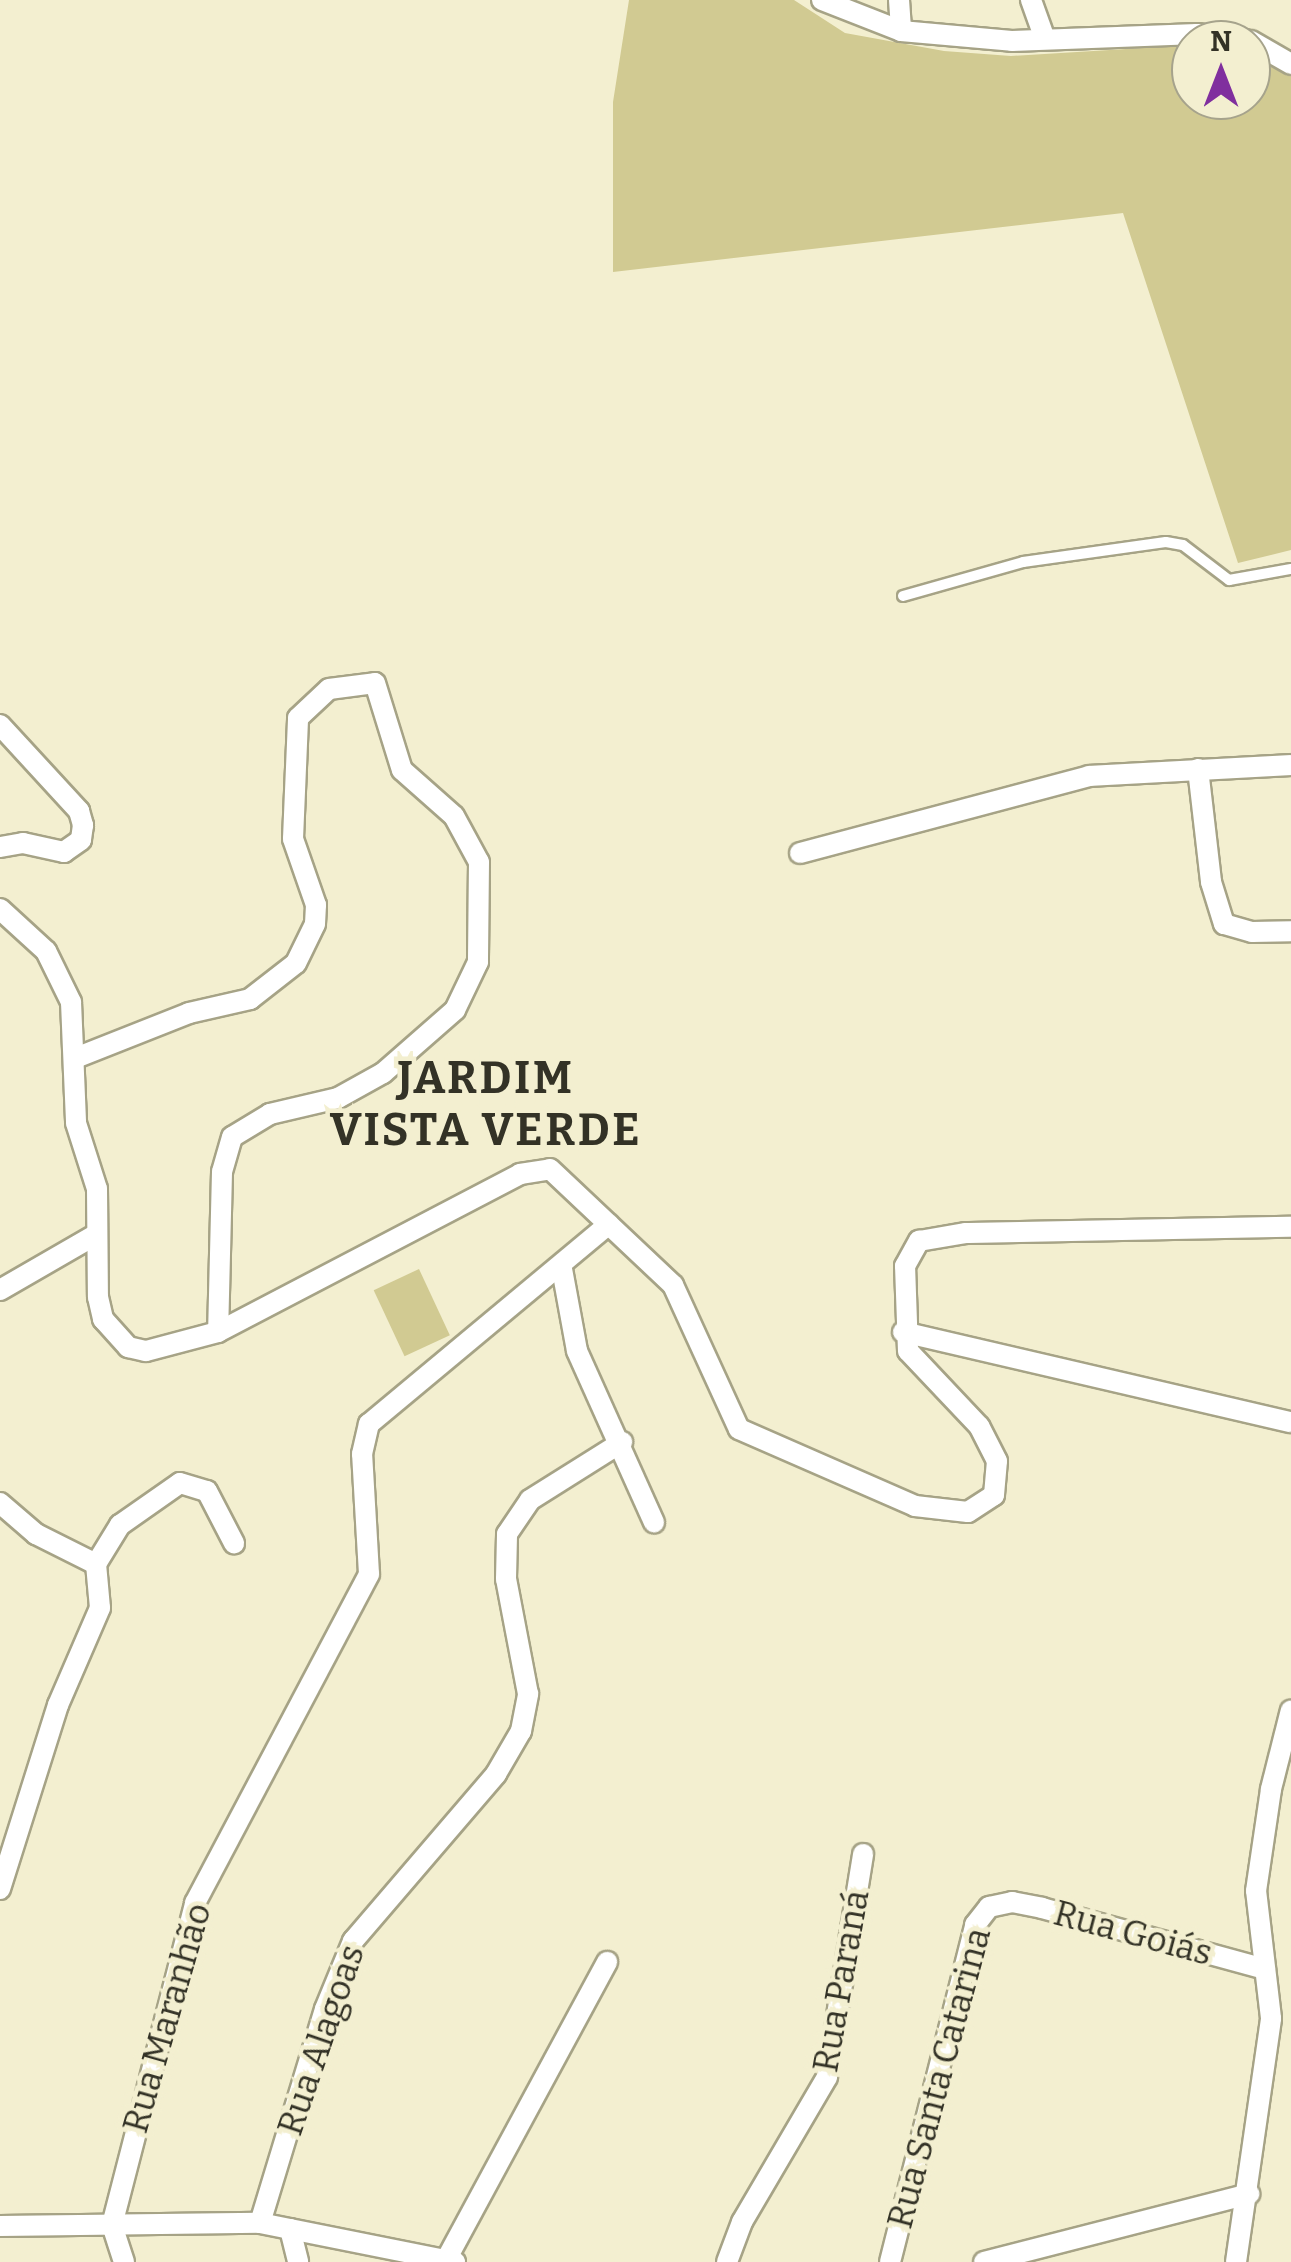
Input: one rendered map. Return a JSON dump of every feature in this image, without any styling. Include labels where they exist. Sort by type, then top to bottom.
[{"type":"street","points":[[822,0],[900,31],[1045,39],[1171,35]]},
{"type":"street","points":[[899,0],[900,31]]},
{"type":"street","points":[[1032,0],[1045,39]]},
{"type":"street","points":[[78,1057],[190,1013],[250,999],[296,963],[315,924],[316,905],[292,838],[298,718],[329,689],[374,683],[402,770],[454,816],[479,862],[478,962],[455,1010],[383,1072],[338,1098],[270,1114],[232,1137],[222,1172],[218,1332]]},
{"type":"street","points":[[0,725],[78,810],[83,825],[81,840],[64,852],[23,843],[0,847]]},
{"type":"street","points":[[800,853],[906,821],[975,810],[1089,776],[1291,765]]},
{"type":"street","points":[[1198,769],[1211,882],[1224,924],[1252,932],[1291,930]]},
{"type":"street","points":[[0,909],[61,973],[78,1057],[76,1123],[97,1189],[98,1297],[114,1336],[146,1351],[218,1332],[379,1244],[539,1168],[562,1175],[609,1224],[647,1255],[681,1298],[729,1417],[753,1439],[915,1506],[952,1514],[984,1506],[999,1478],[989,1439],[915,1363],[903,1332],[905,1266],[918,1240],[934,1235],[1291,1227]]},
{"type":"street","name":"Rua Maranhão","points":[[112,2226],[196,1904],[369,1574],[362,1454],[376,1412],[562,1268],[609,1224]]},
{"type":"street","points":[[0,1290],[97,1234]]},
{"type":"street","points":[[562,1268],[577,1351],[622,1442],[654,1522]]},
{"type":"street","points":[[903,1332],[1291,1422]]},
{"type":"street","name":"Rua Alagoas","points":[[260,2224],[324,2009],[352,1940],[496,1774],[520,1731],[528,1694],[506,1579],[507,1534],[530,1500],[622,1442]]},
{"type":"street","points":[[0,1889],[46,1739],[100,1608],[96,1564],[120,1525],[180,1483],[206,1490],[234,1544]]},
{"type":"street","points":[[0,1503],[36,1534],[96,1564]]},
{"type":"street","points":[[1236,2262],[1271,2018],[1256,1890],[1270,1789],[1291,1710]]},
{"type":"street","name":"Rua Paraná","points":[[727,2262],[742,2222],[827,2077],[862,1854]]},
{"type":"street","name":"Rua Goiás","points":[[1000,1902],[1064,1913],[1265,1969]]},
{"type":"street","name":"Rua Santa Catarina","points":[[890,2262],[975,1925],[1000,1902]]},
{"type":"street","points":[[0,2226],[260,2224],[451,2261],[607,1962]]},
{"type":"street","points":[[984,2262],[1248,2194]]},
{"type":"street","points":[[112,2226],[124,2262]]},
{"type":"street","points":[[290,2229],[298,2262]]},
{"type":"lane","points":[[903,596],[1024,562],[1166,542],[1183,546],[1229,580],[1291,569]]},
{"type":"shaded area","points":[[629,0],[794,0],[845,33],[944,51],[1011,56],[1171,46],[1171,120],[1271,120],[1271,57],[1291,76],[1291,550],[1238,563],[1123,213],[613,272],[613,102]]},
{"type":"shaded area","points":[[419,1269],[450,1335],[405,1356],[374,1290]]},
{"type":"district","name":"JARDIM VISTA VERDE","points":[[486,1105]]}]
